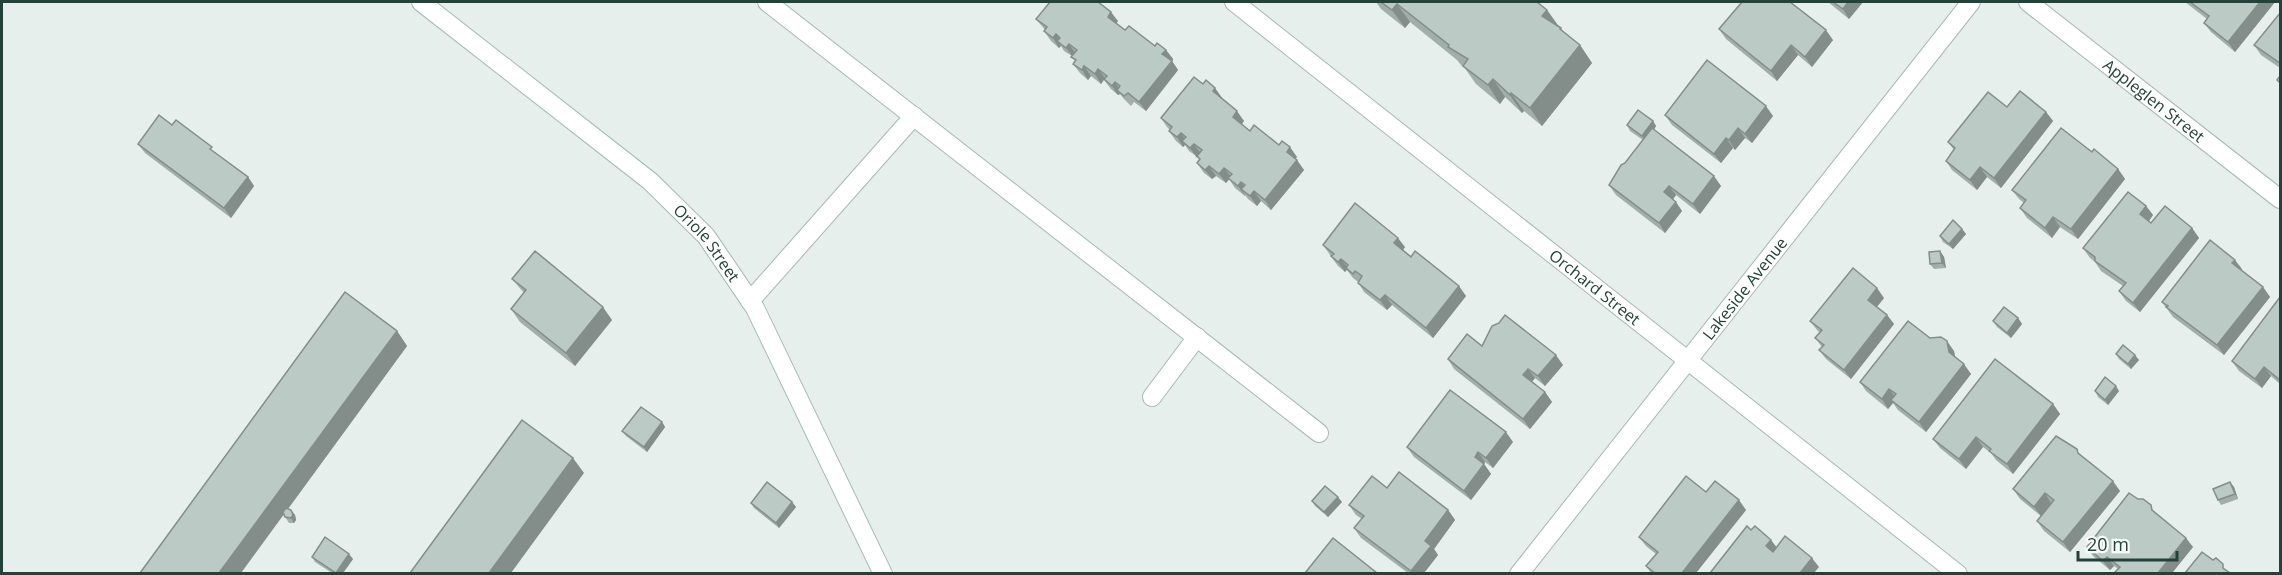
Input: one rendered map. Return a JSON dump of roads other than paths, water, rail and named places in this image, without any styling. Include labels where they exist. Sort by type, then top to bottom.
[{"type":"street","name":"Oriole Street","points":[[421,2],[650,181],[706,236],[750,301],[883,573]]},
{"type":"street","points":[[767,2],[1319,433]]},
{"type":"street","name":"Orchard Street","points":[[1234,2],[1958,573]]},
{"type":"street","name":"Lakeside Avenue","points":[[1519,573],[1971,2]]},
{"type":"street","name":"Appleglen Street","points":[[2028,2],[2280,199]]},
{"type":"street","points":[[750,301],[914,116]]},
{"type":"street","points":[[1152,397],[1197,337]]}]
